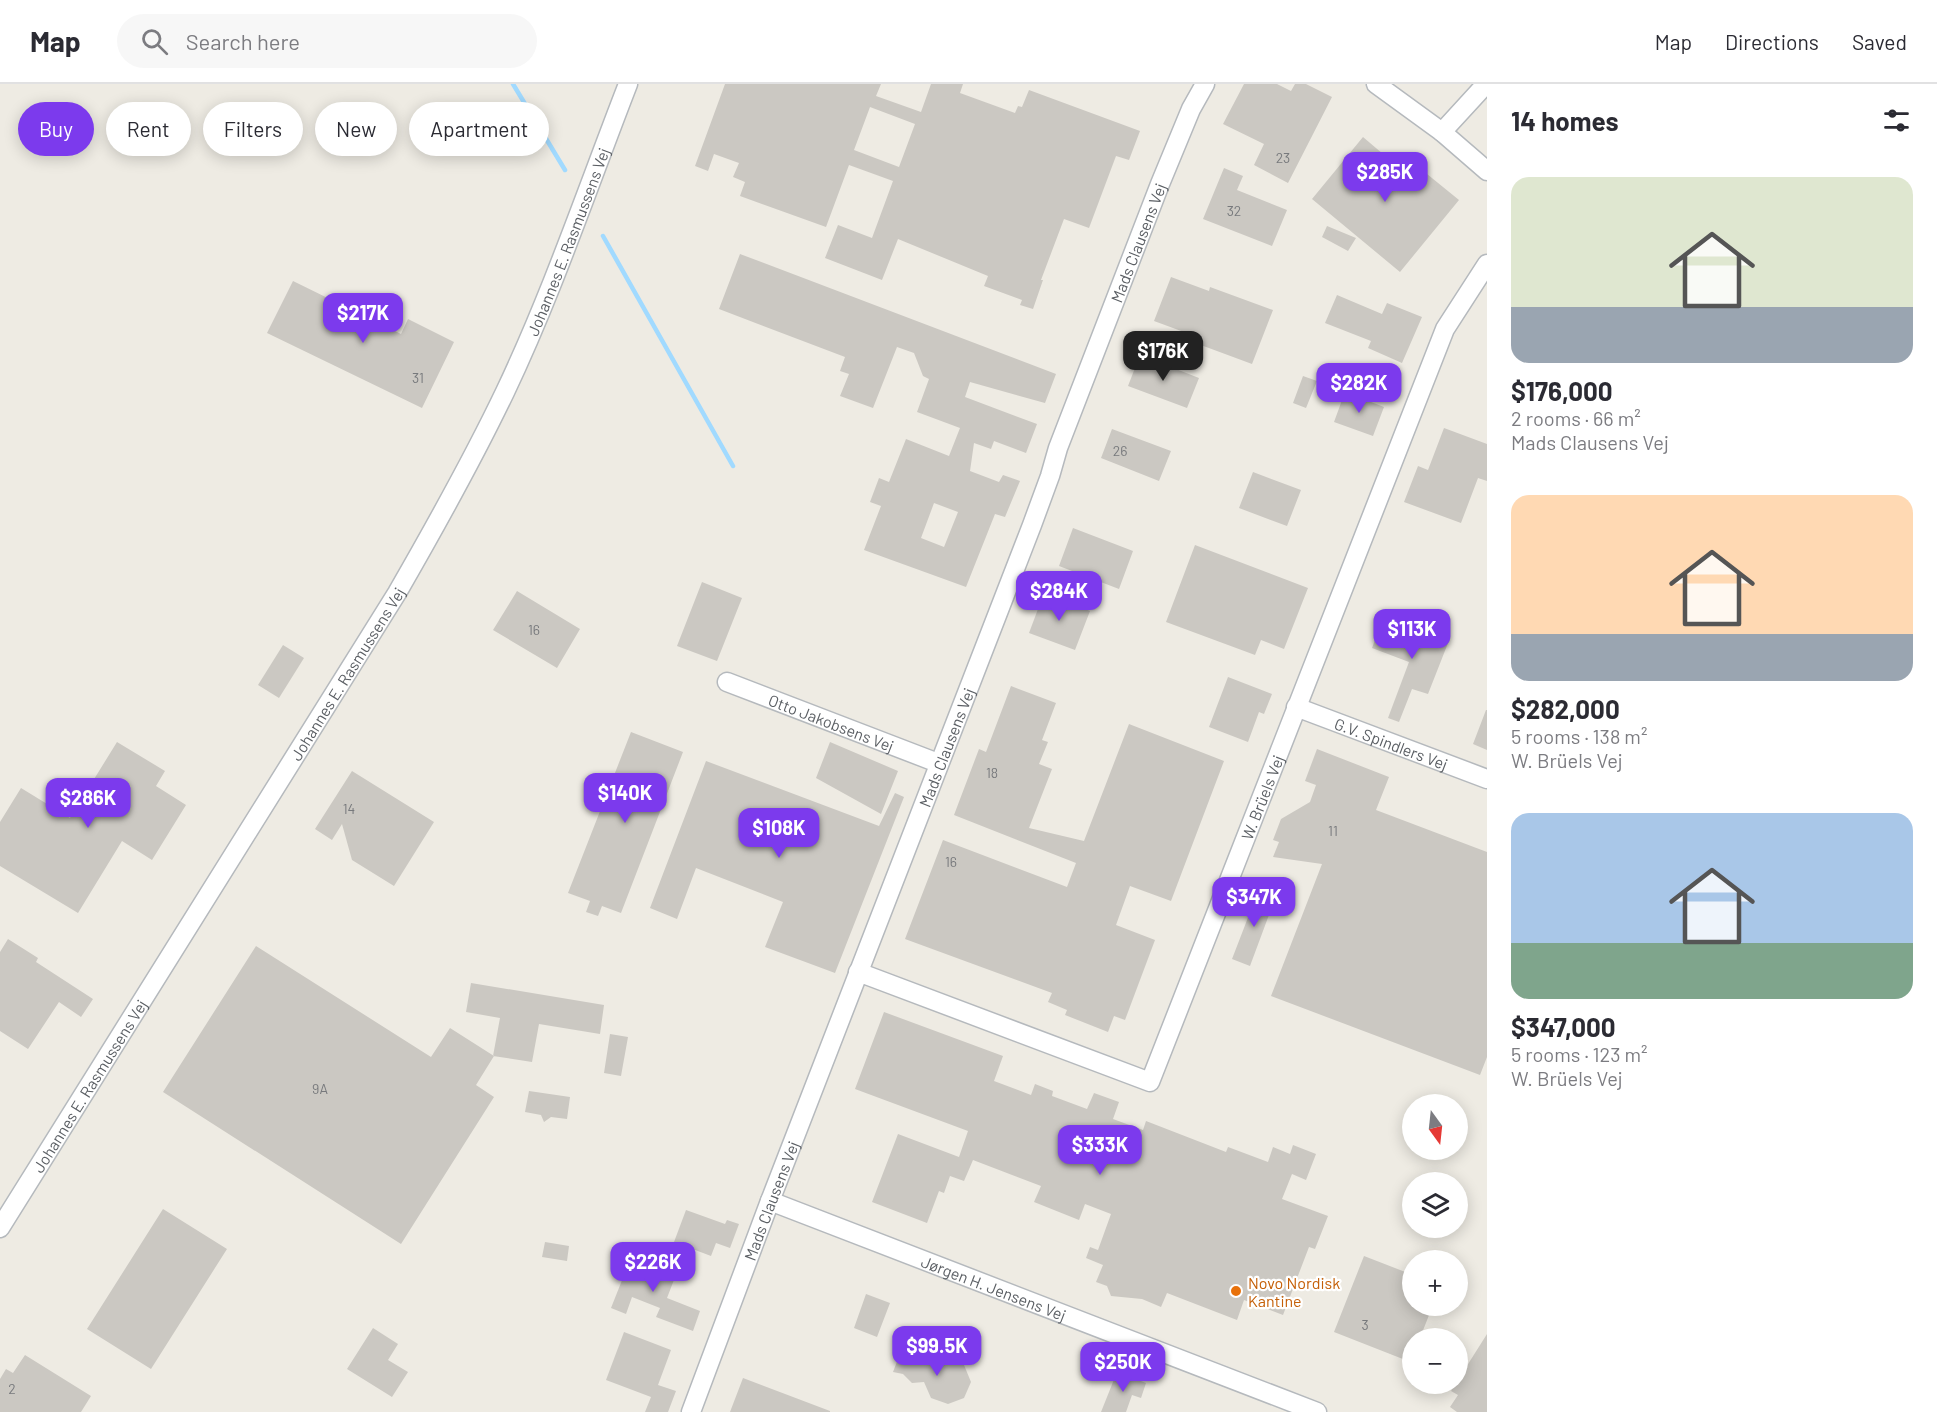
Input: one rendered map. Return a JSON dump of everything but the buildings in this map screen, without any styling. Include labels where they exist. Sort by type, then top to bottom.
[{"type":"street","name":"Johannes E. Rasmussens Vej","points":[[0,1228],[398,593],[450,502],[505,391],[547,294],[628,84]]},
{"type":"street","name":"Mads Clausens Vej","points":[[691,1412],[938,763],[1032,525],[1058,448],[1160,184],[1191,109],[1204,84]]},
{"type":"street","points":[[1376,84],[1442,132],[1487,171]]},
{"type":"street","points":[[1442,132],[1486,84]]},
{"type":"street","name":"W. Brüels Vej","points":[[858,972],[1150,1082],[1445,329],[1487,264]]},
{"type":"street","name":"Otto Jakobsens Vej","points":[[727,682],[938,763]]},
{"type":"street","name":"G.V. Spindlers Vej","points":[[1296,707],[1487,779]]},
{"type":"street","name":"Jørgen H. Jensens Vej","points":[[770,1201],[1317,1412]]},
{"type":"waterway","points":[[513,84],[565,170]]},
{"type":"waterway","points":[[603,236],[733,466]]},
{"type":"place","name":"Novo Nordisk Kantine","points":[[1236,1291]]}]
